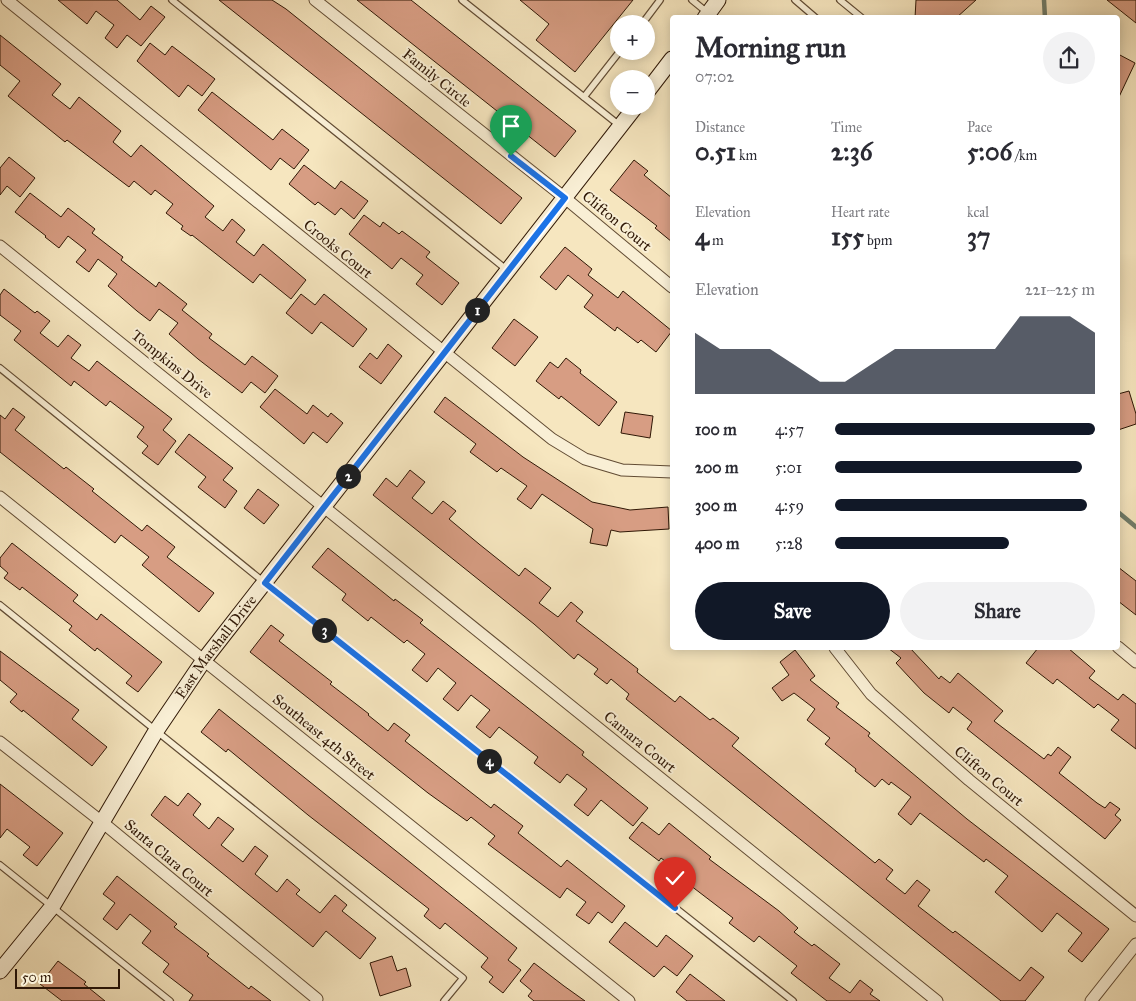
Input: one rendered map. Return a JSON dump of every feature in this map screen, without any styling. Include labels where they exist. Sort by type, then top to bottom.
[{"type":"main road","points":[[706,15],[718,0]]},
{"type":"main road","points":[[655,81],[670,62]]},
{"type":"main road","name":"East Marshall Drive","points":[[0,970],[52,907],[156,731],[204,660],[629,115]]},
{"type":"street","name":"Crooks Court","points":[[7,0],[552,439],[585,459],[635,472],[670,472]]},
{"type":"street","name":"Family Circle","points":[[315,0],[565,198]]},
{"type":"street","name":"Clifton Court","points":[[565,198],[670,285]]},
{"type":"street","name":"Tompkins Drive","points":[[0,246],[324,506]]},
{"type":"street","name":"Southeast 4th Street","points":[[0,497],[629,1001]]},
{"type":"street","name":"Camara Court","points":[[324,506],[936,1001]]},
{"type":"street","points":[[1120,649],[1136,662]]},
{"type":"street","name":"Clifton Court","points":[[837,650],[871,694],[969,780],[1136,916]]},
{"type":"street","name":"Santa Clara Court","points":[[0,742],[102,822],[317,999]]},
{"type":"street","points":[[1091,1001],[1136,944]]},
{"type":"lane","points":[[172,0],[508,270]]},
{"type":"lane","points":[[462,0],[620,126]]},
{"type":"lane","points":[[649,15],[660,0]]},
{"type":"lane","points":[[692,0],[706,15]]},
{"type":"lane","points":[[795,0],[812,15]]},
{"type":"lane","points":[[840,0],[858,15]]},
{"type":"lane","points":[[584,97],[613,60]]},
{"type":"lane","points":[[0,368],[265,583],[793,1001]]},
{"type":"lane","points":[[0,605],[463,978],[444,1001]]},
{"type":"lane","points":[[0,865],[170,1001]]},
{"type":"building","points":[[58,0],[117,0],[140,20],[151,6],[165,17],[141,46],[127,35],[117,48],[105,38],[114,25],[96,11],[87,24]]},
{"type":"building","points":[[219,0],[272,0],[286,9],[522,198],[501,224]]},
{"type":"building","points":[[357,0],[411,0],[576,131],[555,157]]},
{"type":"building","points":[[520,0],[633,0],[621,15],[610,15],[610,29],[575,72],[536,40],[549,24]]},
{"type":"building","points":[[916,0],[976,0],[959,15],[915,15]]},
{"type":"building","points":[[1107,0],[1136,0],[1136,23]]},
{"type":"building","points":[[0,35],[61,84],[52,95],[70,109],[79,97],[121,131],[113,142],[131,157],[141,145],[214,206],[205,217],[223,231],[232,219],[245,230],[236,242],[254,256],[263,244],[306,280],[291,299],[260,274],[253,283],[192,235],[181,229],[183,226],[166,213],[173,204],[155,190],[151,195],[134,181],[129,187],[67,140],[65,142],[8,96],[20,81],[0,65]]},
{"type":"building","points":[[150,43],[165,55],[172,46],[215,79],[202,96],[188,85],[179,97],[137,61]]},
{"type":"building","points":[[1120,55],[1135,63],[1120,95]]},
{"type":"building","points":[[212,92],[273,140],[282,129],[309,150],[294,169],[280,158],[271,170],[198,110]]},
{"type":"building","points":[[9,157],[35,178],[20,197],[7,186],[0,195],[0,168]]},
{"type":"building","points":[[634,160],[648,171],[644,175],[670,196],[670,240],[655,228],[657,226],[610,190]]},
{"type":"building","points":[[304,165],[335,189],[341,181],[368,201],[354,219],[341,208],[335,215],[318,202],[315,205],[289,184]]},
{"type":"building","points":[[30,193],[61,217],[68,208],[95,229],[92,233],[123,257],[121,260],[156,287],[159,282],[187,304],[182,310],[212,334],[209,338],[245,365],[252,356],[278,376],[265,393],[251,382],[242,393],[169,334],[178,323],[159,309],[150,321],[108,286],[117,274],[98,259],[89,272],[76,262],[86,250],[68,236],[59,248],[15,212]]},
{"type":"building","points":[[364,215],[380,227],[383,222],[399,234],[402,231],[430,252],[426,257],[459,283],[442,305],[416,284],[423,275],[401,258],[392,269],[349,234]]},
{"type":"building","points":[[565,247],[592,269],[588,275],[618,298],[623,291],[670,329],[670,334],[656,352],[641,340],[638,343],[617,327],[615,331],[584,307],[593,295],[568,275],[556,290],[540,277]]},
{"type":"building","points":[[4,289],[35,313],[37,311],[50,321],[40,333],[58,347],[68,335],[81,345],[71,358],[89,371],[97,361],[172,419],[163,430],[176,441],[158,465],[142,453],[148,446],[137,437],[144,427],[110,401],[106,406],[74,381],[71,386],[14,340],[21,331],[0,315],[0,295]]},
{"type":"building","points":[[301,294],[315,305],[324,294],[367,329],[353,347],[321,322],[312,334],[286,313]]},
{"type":"building","points":[[514,319],[538,337],[515,366],[492,348]]},
{"type":"building","points":[[388,344],[402,356],[381,384],[359,367],[370,353],[377,359]]},
{"type":"building","points":[[566,358],[581,370],[580,373],[617,402],[599,426],[561,396],[559,399],[536,381],[550,362],[558,368]]},
{"type":"building","points":[[275,389],[307,414],[313,405],[328,417],[331,413],[343,423],[327,443],[313,432],[304,444],[260,407]]},
{"type":"building","points":[[1129,391],[1136,414],[1136,424],[1120,429],[1120,393]]},
{"type":"building","points":[[445,397],[523,457],[592,502],[630,510],[668,507],[669,529],[620,532],[611,530],[607,546],[590,543],[593,529],[542,494],[531,509],[517,499],[527,486],[501,468],[497,472],[470,452],[476,444],[434,412]]},
{"type":"building","points":[[13,408],[25,417],[15,430],[64,469],[66,467],[94,489],[92,491],[142,531],[147,525],[175,547],[167,557],[214,593],[199,612],[142,565],[149,557],[121,535],[115,543],[0,452],[0,415],[5,419]]},
{"type":"building","points":[[625,412],[653,416],[650,438],[621,433]]},
{"type":"building","points":[[189,434],[233,468],[223,480],[237,491],[225,508],[198,487],[206,477],[175,452]]},
{"type":"building","points":[[410,470],[425,482],[412,498],[432,514],[443,501],[456,511],[449,519],[479,544],[519,576],[525,568],[551,588],[539,603],[558,617],[571,602],[583,612],[576,621],[638,669],[637,672],[675,702],[680,696],[710,720],[713,718],[739,738],[732,746],[875,863],[879,859],[893,870],[886,879],[905,894],[917,880],[930,890],[918,906],[953,933],[955,931],[1020,981],[1031,967],[1044,977],[1025,1001],[1001,1001],[626,699],[629,694],[611,679],[607,684],[594,674],[598,669],[578,654],[574,659],[534,624],[373,495],[386,478],[397,487]]},
{"type":"building","points":[[258,489],[279,505],[264,524],[244,508]]},
{"type":"building","points":[[12,543],[78,595],[73,601],[97,620],[101,614],[162,662],[138,692],[126,683],[132,676],[97,648],[95,651],[69,630],[72,626],[22,587],[20,590],[4,578],[8,573],[0,566],[0,558]]},
{"type":"building","points":[[328,548],[394,601],[395,599],[423,620],[420,623],[584,752],[582,755],[648,808],[633,826],[601,800],[588,816],[574,805],[587,789],[567,774],[560,783],[534,763],[538,757],[499,727],[490,738],[476,727],[490,710],[471,695],[458,711],[443,699],[456,683],[438,668],[427,682],[412,670],[425,654],[407,640],[404,643],[371,617],[368,621],[342,600],[346,594],[312,567]]},
{"type":"building","points":[[1120,569],[1136,581],[1136,615],[1120,603]]},
{"type":"building","points":[[271,625],[284,635],[279,641],[332,682],[330,684],[388,731],[394,723],[410,735],[405,741],[491,808],[494,804],[523,826],[518,833],[561,867],[567,860],[625,906],[612,923],[598,912],[589,924],[576,915],[586,902],[567,888],[560,898],[488,844],[495,836],[471,817],[467,821],[428,793],[250,652]]},
{"type":"building","points":[[795,650],[815,676],[810,680],[839,703],[836,707],[870,733],[868,736],[967,819],[1109,929],[1082,962],[1068,951],[1082,933],[1057,913],[1042,932],[995,892],[1008,876],[986,859],[984,862],[920,813],[911,825],[898,814],[911,797],[891,782],[889,785],[882,779],[875,787],[855,771],[856,769],[825,744],[830,738],[807,720],[815,709],[794,693],[782,701],[772,688],[789,675],[780,662]]},
{"type":"building","points":[[891,650],[912,650],[939,679],[941,676],[950,683],[958,673],[1003,711],[994,721],[1044,759],[1048,754],[1051,756],[1058,747],[1071,757],[1059,773],[1105,808],[1110,802],[1120,809],[1115,815],[1121,820],[1105,839],[967,729],[972,722],[953,707],[949,713],[924,693],[896,663],[901,658]]},
{"type":"building","points":[[1036,650],[1070,650],[1095,671],[1089,678],[1118,700],[1123,694],[1136,704],[1136,749],[1111,730],[1119,720],[1098,704],[1094,708],[1057,679],[1053,684],[1026,663]]},
{"type":"building","points":[[0,651],[79,710],[72,719],[107,747],[92,766],[23,710],[22,712],[10,702],[17,694],[0,680]]},
{"type":"building","points":[[219,709],[517,948],[508,960],[521,970],[503,993],[489,982],[493,977],[481,967],[488,958],[445,923],[440,929],[424,916],[429,909],[308,815],[228,749],[226,752],[201,732]]},
{"type":"building","points":[[0,784],[63,833],[37,866],[23,855],[30,847],[7,829],[0,838]]},
{"type":"building","points":[[188,793],[201,804],[193,815],[209,829],[218,817],[234,829],[221,845],[243,862],[255,846],[268,856],[255,874],[277,892],[287,879],[300,890],[296,894],[320,913],[335,895],[347,905],[342,911],[376,938],[360,959],[326,931],[313,947],[151,815],[165,796],[178,806]]},
{"type":"building","points":[[642,822],[659,835],[669,823],[711,857],[709,859],[779,911],[798,928],[794,932],[812,946],[814,944],[840,964],[829,978],[850,993],[860,980],[873,990],[870,994],[880,1001],[827,1001],[791,973],[797,966],[759,936],[754,942],[729,923],[733,918],[682,879],[685,876],[661,858],[659,861],[629,838]]},
{"type":"building","points":[[117,876],[177,924],[174,927],[209,954],[207,956],[249,989],[251,986],[271,1001],[189,1001],[193,995],[163,972],[169,964],[142,943],[151,931],[130,914],[117,930],[103,919],[115,903],[103,894]]},
{"type":"building","points":[[625,922],[657,947],[666,935],[693,956],[677,976],[664,966],[654,977],[609,942]]},
{"type":"building","points":[[392,956],[397,971],[406,968],[411,986],[380,996],[370,963]]},
{"type":"building","points":[[58,961],[86,982],[84,984],[105,1001],[62,1001],[40,984]]},
{"type":"building","points":[[534,963],[585,1001],[534,1001],[528,996],[532,991],[520,981]]},
{"type":"building","points":[[690,974],[725,1001],[687,1001],[676,992]]},
{"type":"waterway","points":[[1044,0],[1045,15]]},
{"type":"waterway","points":[[1120,514],[1136,527]]},
{"type":"route","points":[[511,156],[565,198],[265,583],[675,908]]}]
